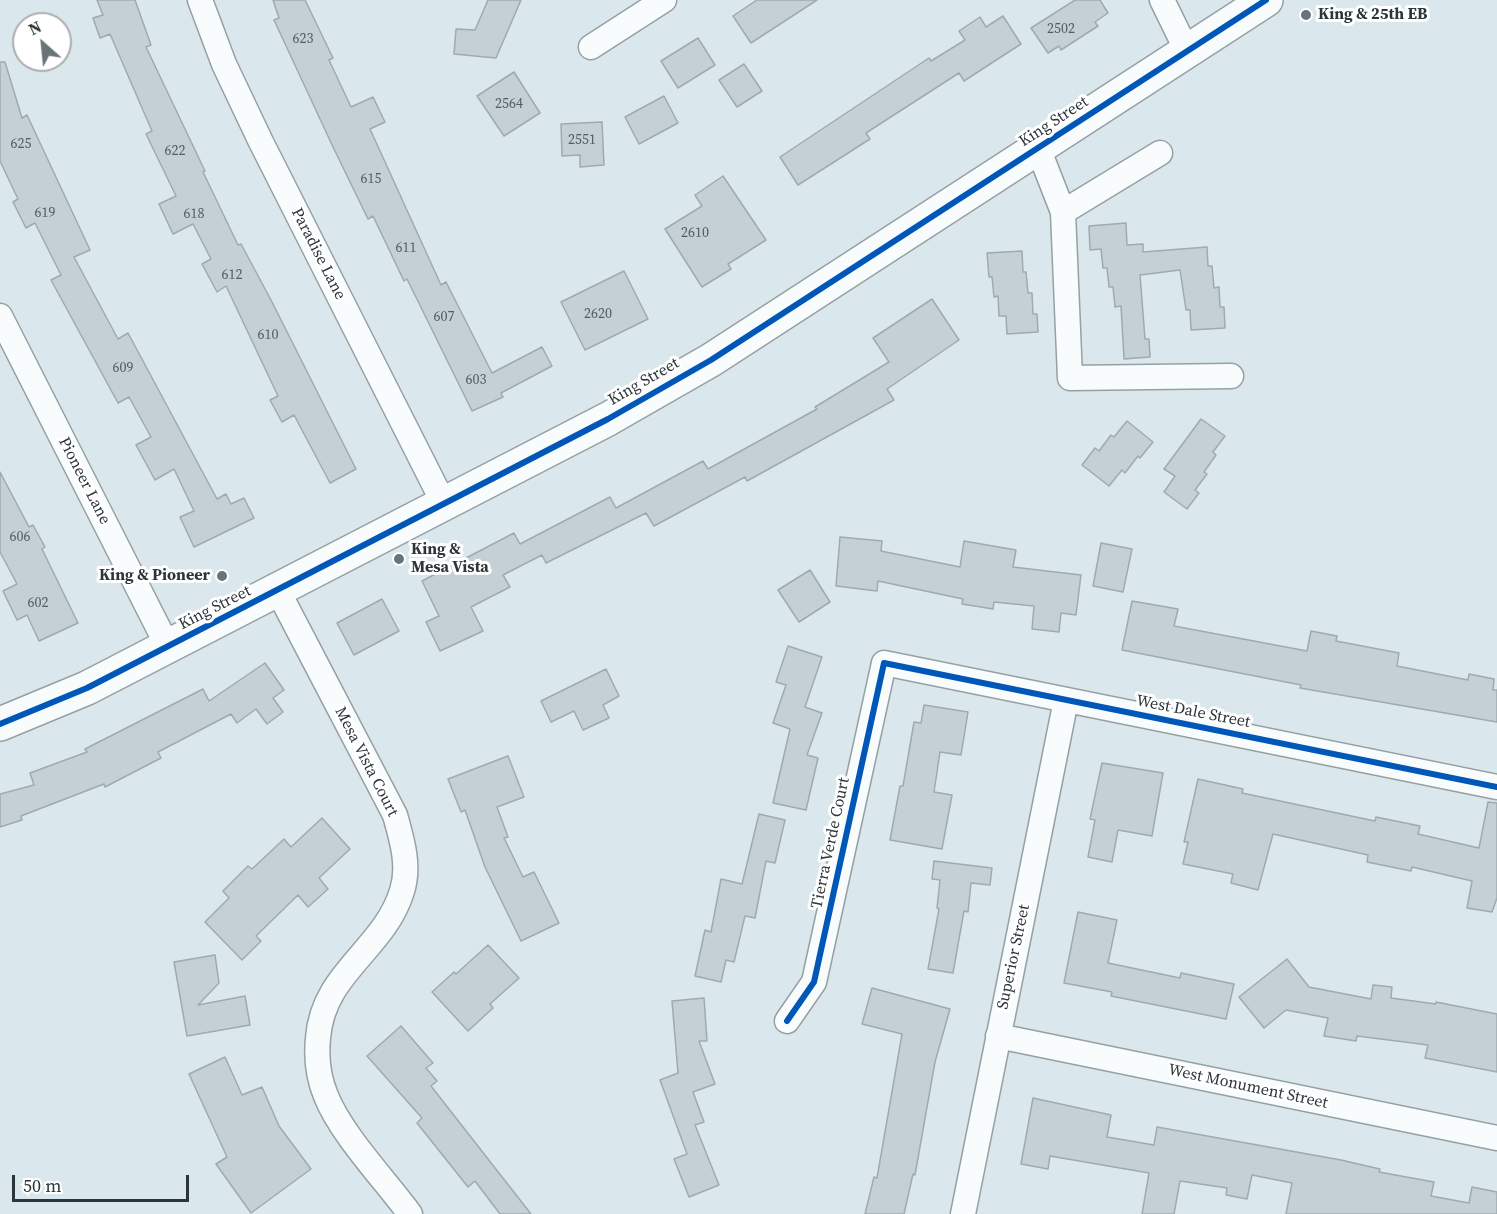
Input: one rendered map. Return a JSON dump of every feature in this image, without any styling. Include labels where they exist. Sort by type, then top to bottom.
[{"type":"street","name":"Paradise Lane","points":[[200,0],[224,64],[260,140],[444,504]]},
{"type":"street","points":[[591,48],[664,0]]},
{"type":"street","points":[[1162,0],[1187,51]]},
{"type":"street","name":"King Street","points":[[0,724],[87,688],[608,419],[711,360],[1266,0]]},
{"type":"street","points":[[1038,148],[1063,212],[1070,378],[1231,376]]},
{"type":"street","points":[[1063,212],[1160,153]]},
{"type":"street","name":"Pioneer Lane","points":[[0,316],[168,647]]},
{"type":"street","name":"Mesa Vista Court","points":[[278,591],[395,815],[403,842],[406,866],[403,889],[382,933],[335,985],[324,1005],[317,1052],[319,1077],[339,1120],[411,1214]]},
{"type":"street","name":"West Dale Street","points":[[884,663],[1497,788]]},
{"type":"street","name":"Tierra Verde Court","points":[[787,1021],[814,982],[884,663]]},
{"type":"street","name":"Superior Street","points":[[963,1214],[1066,700]]},
{"type":"street","name":"West Monument Street","points":[[998,1036],[1497,1138]]},
{"type":"building","points":[[97,0],[135,0],[151,45],[146,47],[205,171],[203,172],[238,245],[241,244],[271,300],[356,469],[330,483],[294,415],[282,422],[270,400],[278,396],[226,286],[217,292],[202,264],[211,259],[193,224],[173,234],[159,204],[176,196],[146,134],[152,131],[110,34],[100,38],[93,18],[103,15]]},
{"type":"building","points":[[273,0],[305,0],[333,58],[329,60],[351,107],[373,97],[385,122],[370,129],[441,285],[446,282],[492,373],[542,347],[552,366],[501,393],[503,397],[472,411],[407,279],[404,281],[373,216],[368,219],[333,147],[274,20],[279,18]]},
{"type":"building","points":[[488,0],[521,0],[496,58],[454,54],[456,29],[475,30]]},
{"type":"building","points":[[757,0],[817,0],[751,43],[733,16]]},
{"type":"building","points":[[1075,0],[1100,0],[1108,13],[1095,22],[1098,26],[1061,50],[1059,46],[1048,53],[1031,28]]},
{"type":"building","points":[[1003,16],[1021,44],[964,81],[959,73],[866,133],[870,139],[798,185],[780,157],[929,58],[931,61],[965,40],[959,31],[980,17],[986,27]]},
{"type":"building","points":[[698,38],[715,65],[678,88],[661,61]]},
{"type":"building","points":[[0,62],[5,62],[22,118],[27,115],[90,250],[74,257],[118,339],[128,333],[217,499],[226,494],[231,504],[244,498],[254,518],[194,547],[180,517],[194,511],[174,469],[155,480],[136,445],[151,437],[129,397],[118,403],[51,280],[61,275],[35,223],[26,228],[13,202],[18,199],[0,161]]},
{"type":"building","points":[[744,64],[762,91],[737,107],[719,80]]},
{"type":"building","points":[[514,72],[540,113],[504,136],[477,96]]},
{"type":"building","points":[[664,96],[678,123],[639,144],[625,117]]},
{"type":"building","points":[[602,122],[604,165],[580,167],[580,155],[562,156],[561,124]]},
{"type":"building","points":[[723,176],[766,240],[728,264],[731,269],[702,287],[665,229],[702,206],[695,195]]},
{"type":"building","points":[[1126,223],[1127,245],[1143,244],[1143,252],[1207,247],[1208,266],[1212,266],[1214,288],[1219,287],[1220,307],[1224,307],[1225,328],[1191,330],[1190,310],[1186,310],[1180,270],[1140,275],[1145,339],[1149,339],[1150,357],[1124,359],[1121,306],[1115,307],[1113,287],[1109,287],[1107,268],[1103,268],[1101,249],[1090,250],[1089,226]]},
{"type":"building","points":[[1022,251],[1023,272],[1026,272],[1028,293],[1032,293],[1033,314],[1037,314],[1038,332],[1007,334],[1006,316],[999,316],[998,296],[994,297],[992,277],[989,277],[987,253]]},
{"type":"building","points":[[624,271],[648,319],[585,350],[561,302]]},
{"type":"building","points":[[932,299],[959,340],[887,389],[894,400],[747,481],[745,477],[654,526],[646,513],[546,563],[542,555],[503,575],[510,587],[471,607],[483,631],[440,651],[426,622],[439,616],[422,581],[514,533],[520,544],[610,497],[616,508],[703,461],[708,469],[817,409],[815,407],[889,362],[873,338]]},
{"type":"building","points":[[1201,419],[1225,436],[1213,452],[1216,455],[1204,472],[1207,474],[1195,490],[1199,493],[1187,509],[1164,492],[1175,476],[1164,469]]},
{"type":"building","points":[[1127,421],[1153,442],[1125,473],[1122,470],[1109,486],[1082,465],[1095,448],[1099,451],[1111,435],[1114,437]]},
{"type":"building","points":[[0,472],[29,527],[33,525],[45,547],[42,549],[78,623],[39,641],[27,615],[17,620],[3,591],[17,584],[0,552]]},
{"type":"building","points":[[840,537],[882,541],[881,551],[960,567],[964,541],[1016,550],[1013,567],[1081,575],[1076,615],[1061,613],[1059,632],[1032,629],[1034,606],[994,602],[993,609],[962,604],[963,599],[878,581],[877,591],[836,586]]},
{"type":"building","points":[[1101,543],[1132,549],[1123,592],[1093,586]]},
{"type":"building","points":[[810,570],[830,602],[799,622],[778,590]]},
{"type":"building","points":[[382,599],[399,631],[354,655],[337,623]]},
{"type":"building","points":[[1132,601],[1178,609],[1174,626],[1307,651],[1311,631],[1337,636],[1336,641],[1399,653],[1397,666],[1468,680],[1469,674],[1494,679],[1493,690],[1497,690],[1497,722],[1300,688],[1301,685],[1122,650]]},
{"type":"building","points":[[788,646],[822,657],[805,707],[822,713],[807,755],[818,758],[806,810],[773,803],[790,729],[773,723],[786,685],[776,682]]},
{"type":"building","points":[[265,663],[284,690],[273,698],[283,712],[267,724],[256,709],[237,723],[231,714],[158,752],[161,758],[105,787],[104,784],[21,816],[22,820],[0,827],[0,794],[34,785],[30,773],[87,752],[85,749],[203,689],[209,701]]},
{"type":"building","points":[[606,669],[619,696],[603,705],[609,718],[583,730],[574,711],[551,722],[541,701]]},
{"type":"building","points":[[924,705],[968,712],[961,755],[940,752],[934,792],[952,795],[942,849],[890,840],[900,786],[903,786],[914,722],[921,723]]},
{"type":"building","points":[[508,756],[524,797],[497,807],[508,837],[504,838],[523,877],[534,872],[559,923],[521,941],[485,867],[465,810],[461,812],[448,779]]},
{"type":"building","points":[[1102,763],[1163,773],[1152,836],[1118,830],[1112,862],[1088,857],[1095,820],[1090,819]]},
{"type":"building","points":[[1198,779],[1243,789],[1242,793],[1375,821],[1376,817],[1420,826],[1418,834],[1479,848],[1488,802],[1497,803],[1497,898],[1492,912],[1467,908],[1472,881],[1412,867],[1411,871],[1367,862],[1368,855],[1273,834],[1258,890],[1231,883],[1233,874],[1183,864],[1188,842],[1184,842]]},
{"type":"building","points":[[759,814],[785,820],[775,863],[766,861],[755,918],[745,916],[734,962],[726,960],[721,982],[695,976],[705,930],[711,932],[721,879],[742,884]]},
{"type":"building","points":[[322,818],[350,849],[319,878],[328,889],[308,907],[298,895],[256,936],[261,941],[242,960],[205,922],[229,898],[223,891],[248,866],[252,869],[284,839],[291,847]]},
{"type":"building","points":[[934,861],[992,868],[990,885],[971,883],[968,912],[964,911],[953,973],[928,969],[939,909],[937,908],[940,880],[932,879]]},
{"type":"building","points":[[1078,912],[1117,920],[1108,963],[1180,978],[1181,973],[1234,984],[1226,1019],[1111,996],[1112,992],[1064,983]]},
{"type":"building","points":[[488,945],[519,978],[490,1004],[493,1008],[468,1031],[432,992]]},
{"type":"building","points":[[215,955],[219,983],[198,1005],[245,996],[250,1025],[187,1036],[174,962]]},
{"type":"building","points":[[1287,959],[1309,987],[1371,999],[1373,985],[1392,987],[1391,998],[1436,1004],[1436,1002],[1497,1014],[1497,1072],[1425,1058],[1428,1045],[1357,1036],[1356,1041],[1324,1036],[1328,1018],[1286,1010],[1264,1028],[1239,997]]},
{"type":"building","points":[[872,988],[950,1009],[935,1062],[915,1175],[913,1174],[904,1214],[865,1214],[874,1177],[877,1178],[902,1034],[862,1024]]},
{"type":"building","points":[[704,998],[707,1041],[699,1041],[715,1084],[693,1092],[704,1122],[695,1125],[719,1185],[689,1197],[674,1159],[687,1154],[660,1080],[678,1073],[672,1001]]},
{"type":"building","points":[[401,1026],[433,1063],[426,1068],[437,1081],[431,1086],[531,1214],[500,1214],[475,1181],[468,1187],[417,1123],[422,1118],[367,1056]]},
{"type":"building","points":[[225,1057],[242,1095],[262,1087],[279,1126],[311,1169],[251,1213],[216,1164],[227,1157],[189,1074]]},
{"type":"building","points":[[1033,1098],[1111,1115],[1107,1137],[1154,1145],[1157,1127],[1341,1160],[1380,1169],[1379,1172],[1434,1182],[1431,1196],[1469,1203],[1472,1187],[1497,1192],[1497,1214],[1286,1214],[1292,1183],[1252,1175],[1247,1199],[1226,1195],[1227,1188],[1180,1181],[1174,1214],[1142,1214],[1149,1173],[1050,1156],[1048,1169],[1021,1164]]},
{"type":"cycle path","points":[[0,724],[87,688],[608,419],[711,360],[1266,0]]},
{"type":"cycle path","points":[[787,1021],[814,982],[884,663],[1497,787]]},
{"type":"place","name":"King & 25th EB","points":[[1306,15]]},
{"type":"place","name":"King & Mesa Vista","points":[[399,559]]},
{"type":"place","name":"King & Pioneer","points":[[222,576]]}]
